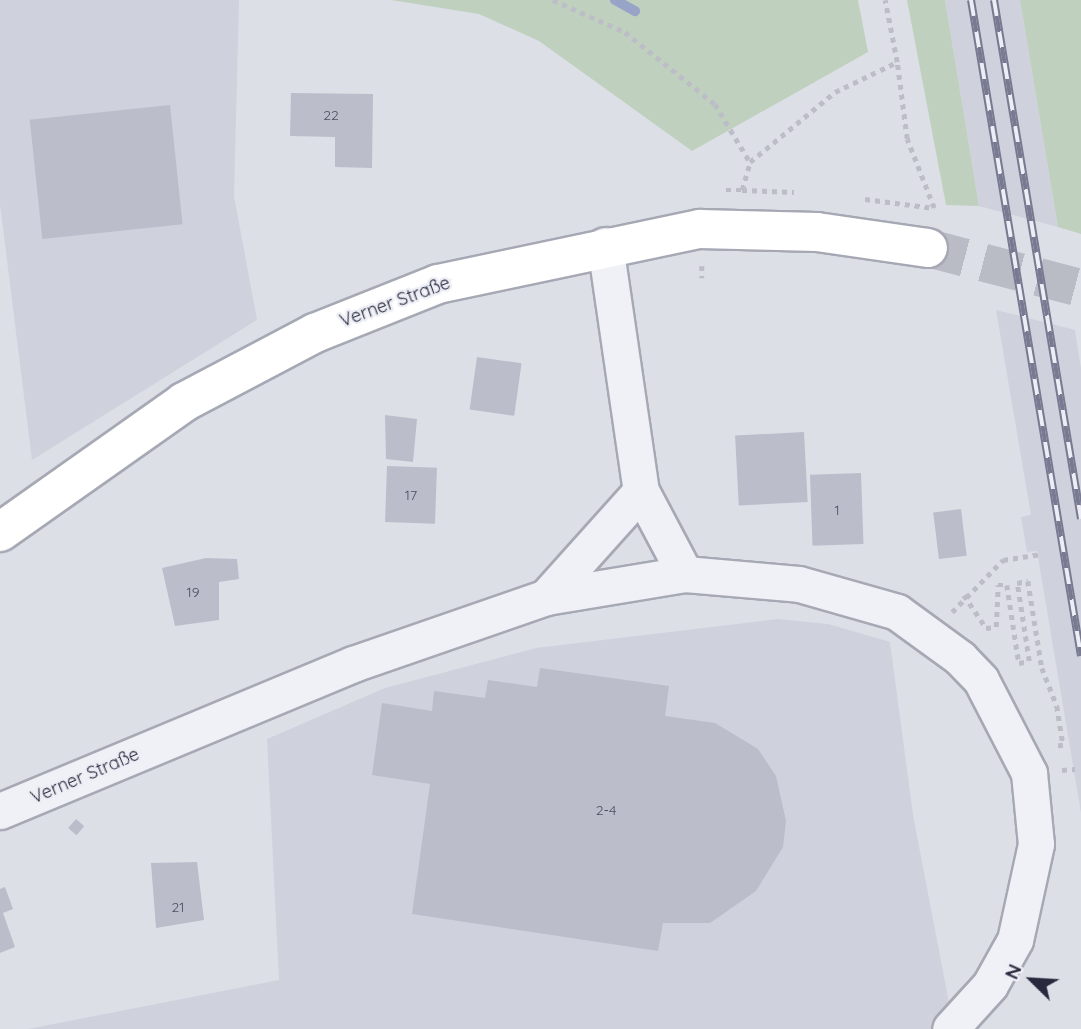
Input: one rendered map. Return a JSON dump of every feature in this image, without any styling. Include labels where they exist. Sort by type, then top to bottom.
[{"type":"main road","name":"Verner Straße","points":[[0,532],[184,402],[315,333],[438,284],[605,245],[700,229],[817,232],[928,248]]},
{"type":"street","points":[[605,245],[641,491],[685,574]]},
{"type":"street","name":"Verner Straße","points":[[0,811],[353,664],[546,597],[641,491]]},
{"type":"street","points":[[546,597],[685,574],[799,584],[897,612],[936,636],[981,680],[1029,773],[1035,807],[1031,889],[1015,940],[990,985],[950,1029]]},
{"type":"path","points":[[553,0],[625,32],[715,104],[750,162]]},
{"type":"path","points":[[885,0],[897,62],[907,139],[934,208]]},
{"type":"path","points":[[720,191],[742,190],[750,162],[835,92],[897,62]]},
{"type":"path","points":[[700,229],[702,278]]},
{"type":"path","points":[[936,636],[964,595],[1003,560],[1040,554]]},
{"type":"path","points":[[964,595],[986,628],[996,627],[998,585],[1007,585],[1019,663],[1029,661],[1017,583],[1028,581],[1063,745]]},
{"type":"shaded area","points":[[0,0],[239,0],[234,196],[257,320],[32,460],[0,204]]},
{"type":"shaded area","points":[[945,0],[1020,0],[1058,227],[979,206]]},
{"type":"shaded area","points":[[996,310],[1075,330],[1081,368],[1081,813],[1037,551],[1027,552],[1021,517],[1031,515]]},
{"type":"shaded area","points":[[778,619],[828,624],[890,642],[913,815],[954,1029],[28,1029],[279,980],[267,739],[385,688],[536,648]]},
{"type":"green space","points":[[391,0],[858,0],[868,52],[692,151],[539,41],[479,14]]},
{"type":"green space","points":[[907,0],[945,0],[979,206],[946,205]]},
{"type":"green space","points":[[1020,0],[1081,0],[1081,234],[1058,227]]},
{"type":"building","points":[[291,93],[373,94],[372,168],[335,167],[335,137],[290,136]]},
{"type":"building","points":[[170,105],[183,224],[42,239],[30,120]]},
{"type":"building","points":[[477,357],[522,363],[514,416],[470,409]]},
{"type":"building","points":[[385,415],[417,419],[413,462],[386,459]]},
{"type":"building","points":[[804,432],[808,502],[739,506],[735,436]]},
{"type":"building","points":[[387,466],[437,468],[435,524],[385,522]]},
{"type":"building","points":[[861,473],[863,544],[813,546],[810,475]]},
{"type":"building","points":[[961,509],[967,556],[939,559],[933,512]]},
{"type":"building","points":[[206,558],[237,559],[239,579],[219,582],[219,620],[175,626],[162,568]]},
{"type":"building","points":[[540,668],[669,686],[665,716],[715,723],[758,749],[776,776],[786,821],[783,847],[756,891],[710,923],[663,923],[658,951],[412,914],[430,784],[372,775],[382,703],[432,711],[434,691],[485,698],[488,680],[537,687]]},
{"type":"building","points":[[76,819],[84,826],[76,835],[68,828]]},
{"type":"building","points":[[197,862],[204,920],[156,928],[151,863]]},
{"type":"building","points":[[5,887],[13,909],[3,913],[15,947],[0,953],[0,889]]},
{"type":"waterway","points":[[615,0],[635,11]]},
{"type":"tunnel","points":[[928,248],[1081,288]]},
{"type":"railway","points":[[971,0],[1081,656]]},
{"type":"railway","points":[[994,0],[1081,519]]}]
